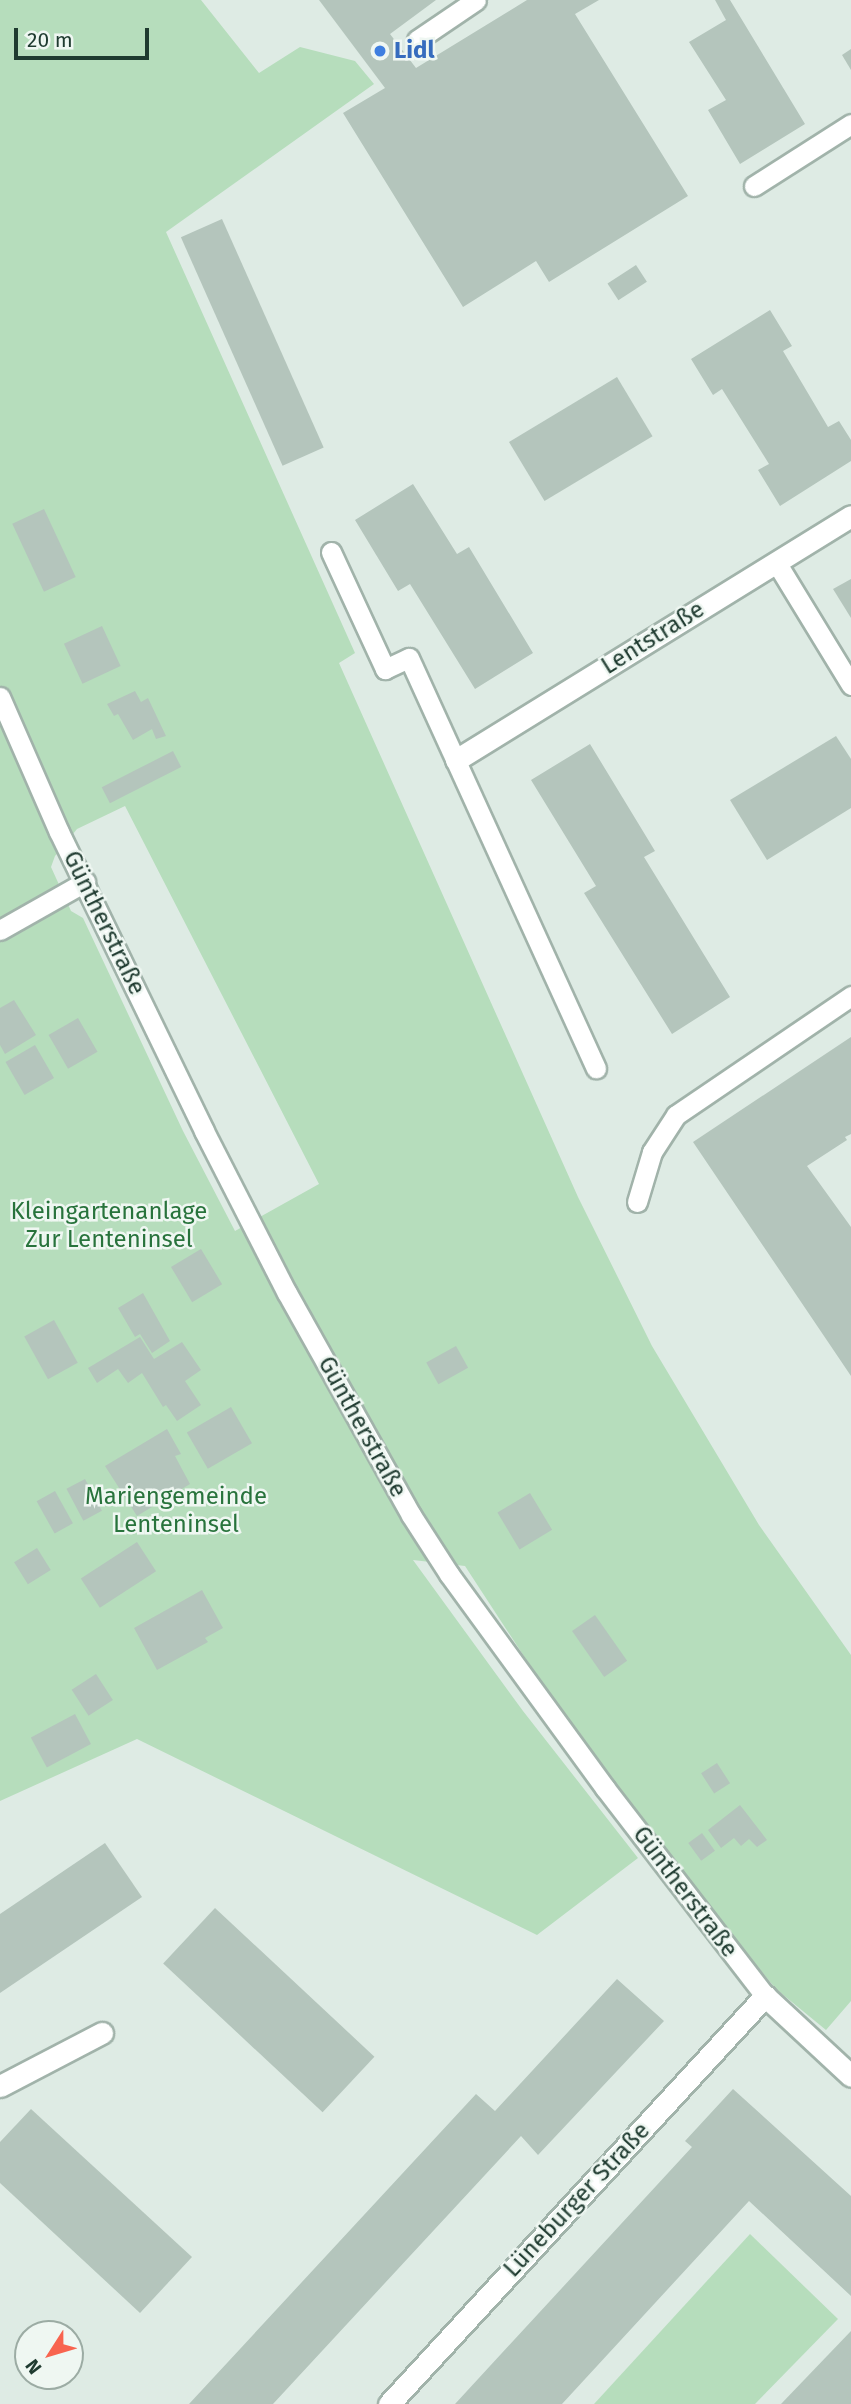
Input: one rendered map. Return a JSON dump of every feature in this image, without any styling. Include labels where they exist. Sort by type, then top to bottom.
[{"type":"street","name":"Lentstraße","points":[[456,760],[851,516]]},
{"type":"street","name":"Güntherstraße","points":[[765,1996],[851,2076]]},
{"type":"street","name":"Lüneburger Straße","points":[[389,2404],[765,1996]]},
{"type":"street","points":[[0,2086],[102,2033]]},
{"type":"lane","points":[[417,40],[476,0]]},
{"type":"lane","points":[[754,186],[851,124]]},
{"type":"lane","points":[[331,552],[385,668],[409,658],[596,1068]]},
{"type":"lane","points":[[776,562],[851,685]]},
{"type":"lane","name":"Güntherstraße","points":[[0,697],[210,1144],[287,1293],[411,1515],[449,1574],[605,1788],[765,1996]]},
{"type":"lane","points":[[0,930],[85,882]]},
{"type":"lane","points":[[637,1202],[652,1152],[676,1115],[851,996]]},
{"type":"green space","points":[[0,0],[201,0],[259,73],[300,47],[355,61],[374,84],[166,232],[355,653],[339,663],[578,1197],[652,1346],[759,1525],[851,1655],[851,2001],[826,2030],[776,1989],[657,1844],[544,1687],[465,1566],[413,1560],[523,1711],[638,1858],[537,1935],[137,1739],[0,1801]],"holes":[[[125,806],[319,1184],[235,1231],[183,1131],[83,918],[71,911],[51,867],[55,856],[77,829]]]},
{"type":"green space","points":[[750,2234],[838,2319],[755,2404],[594,2404]]},
{"type":"building","points":[[319,0],[436,0],[390,34],[416,68],[527,0],[599,0],[575,14],[688,196],[549,282],[536,261],[463,307],[343,113],[385,88]]},
{"type":"building","points":[[715,0],[730,0],[805,124],[740,164],[708,110],[726,100],[689,42],[726,20]]},
{"type":"building","points":[[851,49],[851,70],[842,55]]},
{"type":"building","points":[[222,219],[324,447],[283,466],[181,237]]},
{"type":"building","points":[[636,265],[647,282],[618,300],[607,284]]},
{"type":"building","points":[[770,310],[792,346],[783,351],[828,427],[839,421],[851,440],[851,461],[780,506],[758,470],[769,464],[722,389],[713,395],[691,359]]},
{"type":"building","points":[[617,377],[653,436],[545,501],[509,442]]},
{"type":"building","points":[[413,484],[457,554],[469,547],[533,653],[475,689],[410,584],[398,591],[355,520]]},
{"type":"building","points":[[44,509],[76,577],[44,592],[12,524]]},
{"type":"building","points":[[851,579],[851,618],[833,589]]},
{"type":"building","points":[[102,626],[121,666],[83,684],[64,644]]},
{"type":"building","points":[[135,691],[141,702],[148,698],[166,736],[156,739],[152,729],[133,740],[118,714],[114,716],[107,704]]},
{"type":"building","points":[[836,736],[851,759],[851,808],[767,860],[730,800]]},
{"type":"building","points":[[590,744],[655,851],[644,857],[730,997],[672,1034],[584,893],[596,886],[531,780]]},
{"type":"building","points":[[173,751],[181,767],[110,803],[102,787]]},
{"type":"building","points":[[14,1000],[36,1035],[5,1054],[0,1045],[0,1008]]},
{"type":"building","points":[[78,1018],[98,1052],[68,1069],[49,1035]]},
{"type":"building","points":[[851,1037],[851,1134],[845,1137],[847,1140],[807,1166],[851,1227],[851,1376],[693,1142]]},
{"type":"building","points":[[35,1045],[54,1078],[25,1095],[6,1062]]},
{"type":"building","points":[[201,1249],[222,1284],[192,1302],[171,1267]]},
{"type":"building","points":[[143,1293],[170,1341],[152,1353],[140,1334],[135,1337],[118,1308]]},
{"type":"building","points":[[54,1320],[78,1363],[48,1379],[24,1336]]},
{"type":"building","points":[[140,1337],[154,1359],[182,1342],[201,1370],[185,1381],[201,1405],[177,1421],[166,1405],[163,1407],[142,1373],[128,1383],[118,1369],[97,1383],[88,1368]]},
{"type":"building","points":[[456,1346],[468,1368],[438,1384],[426,1362]]},
{"type":"building","points":[[231,1407],[252,1443],[208,1469],[187,1432]]},
{"type":"building","points":[[167,1429],[181,1454],[175,1456],[190,1484],[137,1516],[105,1466]]},
{"type":"building","points":[[85,1479],[102,1511],[83,1521],[66,1489]]},
{"type":"building","points":[[55,1491],[73,1523],[55,1534],[37,1501]]},
{"type":"building","points":[[530,1493],[552,1530],[520,1549],[497,1513]]},
{"type":"building","points":[[137,1542],[156,1571],[100,1608],[81,1578]]},
{"type":"building","points":[[37,1548],[51,1570],[28,1584],[14,1562]]},
{"type":"building","points":[[202,1590],[223,1628],[205,1638],[208,1642],[157,1670],[134,1628]]},
{"type":"building","points":[[595,1615],[627,1661],[604,1677],[572,1631]]},
{"type":"building","points":[[96,1674],[113,1700],[89,1716],[72,1690]]},
{"type":"building","points":[[75,1714],[91,1744],[47,1767],[31,1737]]},
{"type":"building","points":[[717,1763],[730,1783],[714,1793],[701,1773]]},
{"type":"building","points":[[740,1805],[767,1840],[757,1847],[749,1839],[741,1846],[734,1838],[721,1848],[708,1830]]},
{"type":"building","points":[[702,1833],[715,1851],[701,1861],[688,1843]]},
{"type":"building","points":[[105,1843],[142,1897],[0,1993],[0,1914]]},
{"type":"building","points":[[215,1908],[374,2057],[323,2112],[163,1964]]},
{"type":"building","points":[[617,1979],[664,2021],[538,2155],[521,2136],[273,2404],[189,2404],[476,2094],[495,2111]]},
{"type":"building","points":[[733,2089],[851,2196],[851,2296],[749,2201],[562,2404],[455,2404],[692,2147],[685,2141]]},
{"type":"building","points":[[31,2109],[192,2257],[140,2313],[0,2183],[0,2142]]},
{"type":"building","points":[[851,2331],[851,2404],[781,2404]]},
{"type":"place","name":"Lidl","points":[[380,51]]},
{"type":"park label","name":"Kleingartenanlage Zur Lenteninsel","points":[[109,1226]]},
{"type":"park label","name":"Mariengemeinde Lenteninsel","points":[[176,1511]]}]
